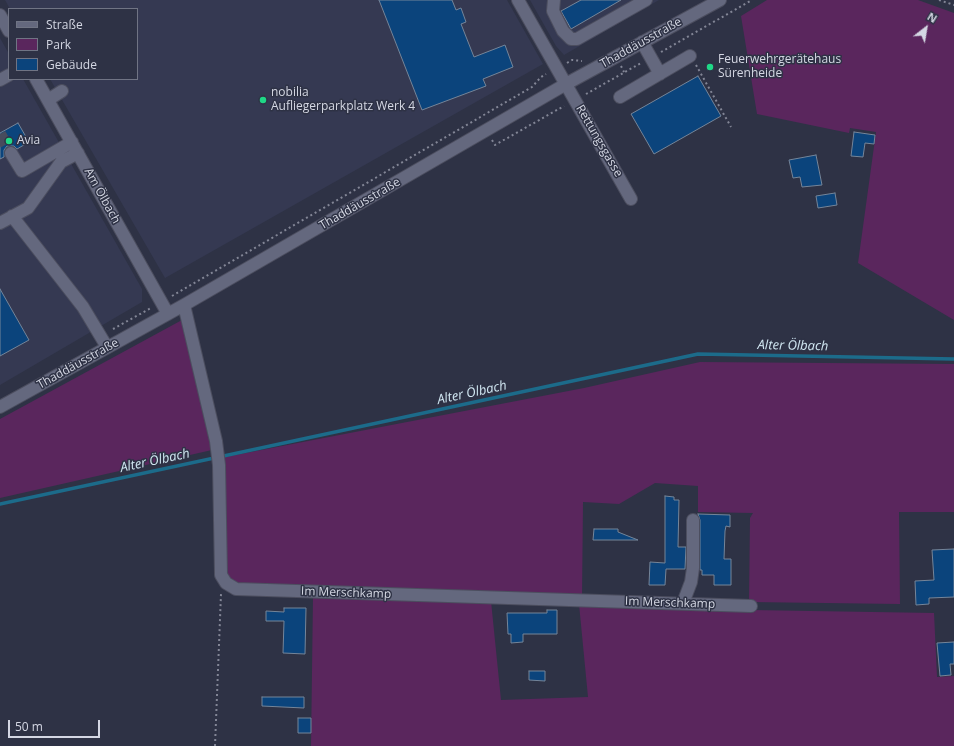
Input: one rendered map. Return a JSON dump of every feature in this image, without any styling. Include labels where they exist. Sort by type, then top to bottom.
[{"type":"street","name":"Rettungsgasse","points":[[518,0],[632,199]]},
{"type":"street","points":[[554,0],[553,11],[563,31],[572,39],[577,39],[646,0]]},
{"type":"street","name":"Thaddäusstraße","points":[[0,407],[184,305],[566,84],[720,0]]},
{"type":"street","points":[[0,15],[8,29]]},
{"type":"street","points":[[642,42],[660,74]]},
{"type":"street","points":[[620,96],[690,56]]},
{"type":"street","name":"Am Ölbach","points":[[37,80],[168,314]]},
{"type":"street","points":[[48,100],[62,91]]},
{"type":"street","points":[[11,153],[22,171],[72,142]]},
{"type":"street","points":[[0,223],[28,208],[61,162],[78,153]]},
{"type":"street","points":[[12,216],[83,307],[107,347]]},
{"type":"street","points":[[184,305],[216,441],[220,465],[221,575],[226,583]]},
{"type":"street","points":[[683,603],[691,582],[693,568],[693,520]]},
{"type":"street","name":"Im Merschkamp","points":[[226,583],[236,589],[751,606]]},
{"type":"path","points":[[487,131],[495,145],[752,0]]},
{"type":"path","points":[[939,0],[954,5]]},
{"type":"path","points":[[690,56],[731,127]]},
{"type":"path","points":[[101,336],[532,87],[541,77],[556,68],[572,60],[585,60]]},
{"type":"path","points":[[215,746],[221,589],[226,583]]},
{"type":"shaded area","points":[[5,0],[507,0],[543,64],[165,278],[51,80],[138,80],[138,8],[9,8]]},
{"type":"shaded area","points":[[530,0],[659,0],[564,55],[556,46]]},
{"type":"shaded area","points":[[0,38],[8,52],[8,80],[24,80],[142,289],[142,302],[0,385]]},
{"type":"green space","points":[[767,0],[918,0],[954,13],[954,320],[858,263],[876,132],[850,128],[849,133],[757,114],[741,16]]},
{"type":"green space","points":[[182,320],[212,450],[0,498],[0,419]]},
{"type":"green space","points":[[700,362],[954,364],[954,512],[899,512],[900,604],[749,602],[750,518],[753,513],[698,512],[698,486],[655,483],[619,504],[583,502],[582,598],[238,585],[230,580],[226,574],[225,457],[584,388]]},
{"type":"green space","points":[[313,596],[491,601],[501,700],[588,697],[579,604],[628,608],[934,613],[937,677],[954,676],[954,746],[311,746]]},
{"type":"building","points":[[379,0],[452,0],[456,10],[461,8],[466,22],[461,24],[474,57],[505,45],[513,67],[483,79],[486,86],[422,110]]},
{"type":"building","points":[[581,0],[621,0],[571,29],[561,11]]},
{"type":"building","points":[[698,76],[721,116],[654,154],[631,114]]},
{"type":"building","points":[[18,123],[29,142],[17,149],[14,146],[7,146],[4,150],[4,157],[0,159],[0,133]]},
{"type":"building","points":[[854,132],[875,135],[874,144],[865,143],[863,157],[851,156]]},
{"type":"building","points":[[816,155],[822,185],[802,187],[800,177],[793,178],[789,160]]},
{"type":"building","points":[[835,193],[837,205],[818,208],[816,196]]},
{"type":"building","points":[[0,289],[29,340],[0,356]]},
{"type":"building","points":[[665,496],[674,497],[674,500],[679,500],[678,547],[686,547],[685,569],[666,569],[665,585],[649,585],[650,562],[665,563]]},
{"type":"building","points":[[698,514],[730,515],[730,527],[726,526],[725,531],[724,559],[731,559],[731,585],[714,585],[714,575],[702,575],[702,570],[700,570],[700,520]]},
{"type":"building","points":[[594,529],[618,529],[618,532],[638,540],[593,540]]},
{"type":"building","points":[[954,549],[954,597],[929,598],[929,604],[916,605],[915,581],[934,580],[932,550]]},
{"type":"building","points":[[284,608],[306,608],[305,654],[283,653],[284,621],[266,621],[266,611],[284,612]]},
{"type":"building","points":[[547,610],[557,610],[557,634],[523,634],[523,642],[511,643],[511,634],[508,634],[507,613],[547,613]]},
{"type":"building","points":[[954,642],[954,664],[950,664],[951,675],[940,676],[937,643]]},
{"type":"building","points":[[529,671],[545,671],[545,681],[529,680]]},
{"type":"building","points":[[262,697],[304,697],[304,708],[262,706]]},
{"type":"building","points":[[298,718],[311,718],[311,733],[298,733]]},
{"type":"waterway","name":"Alter Ölbach","points":[[0,504],[698,354],[954,359]]},
{"type":"tunnel","points":[[0,134],[11,153]]},
{"type":"place","name":"Feuerwehrgerätehaus Sürenheide","points":[[710,67]]},
{"type":"place","name":"nobilia Aufliegerparkplatz Werk 4","points":[[263,100]]},
{"type":"place","name":"Avia","points":[[9,141]]}]
